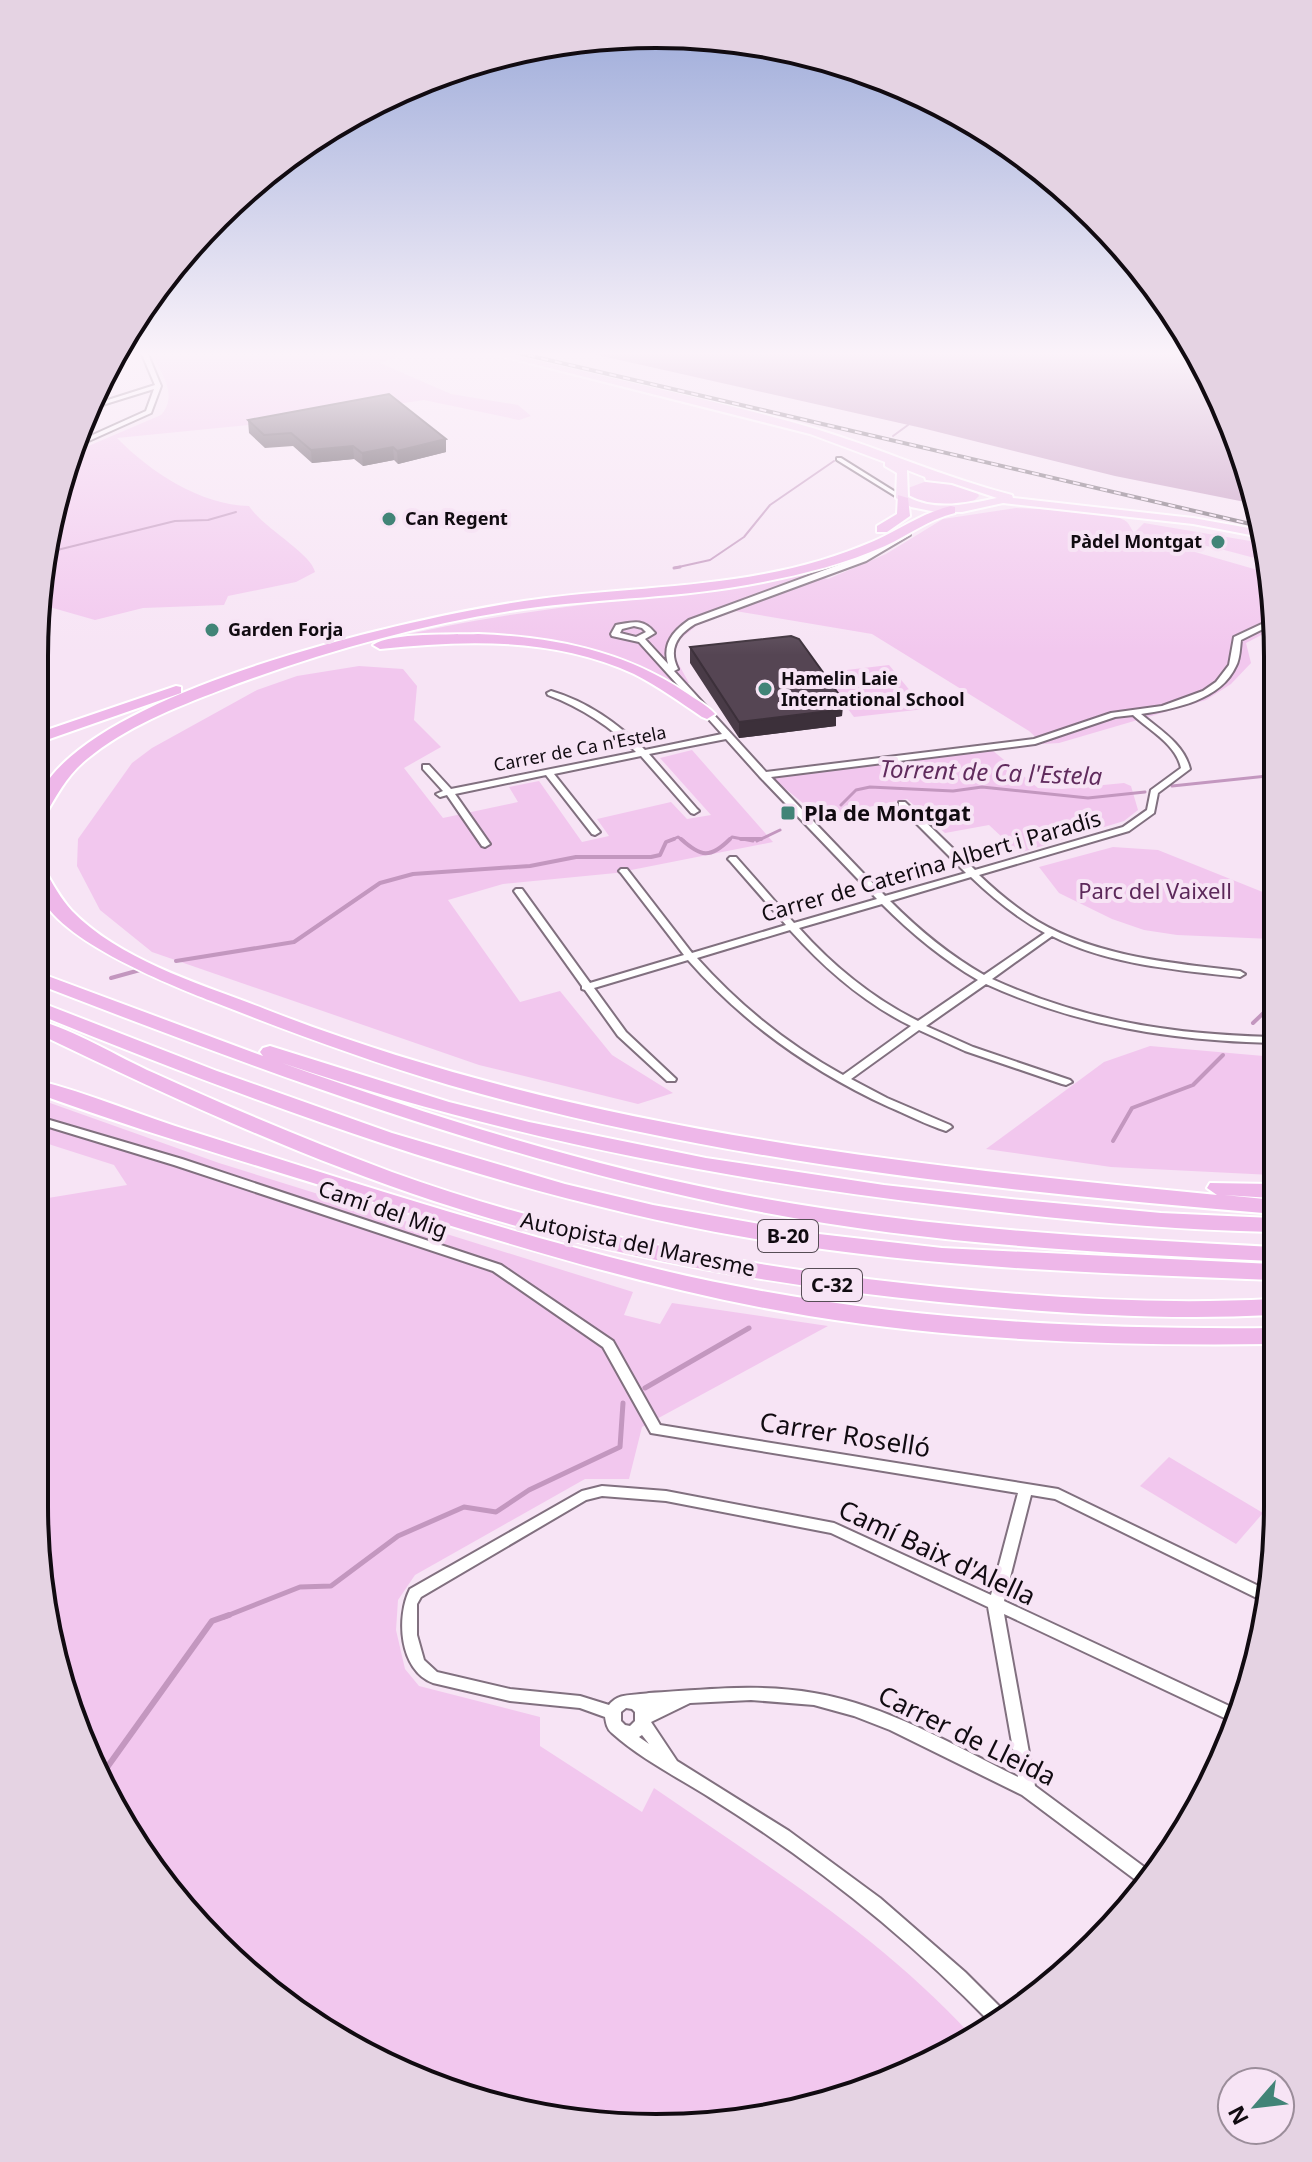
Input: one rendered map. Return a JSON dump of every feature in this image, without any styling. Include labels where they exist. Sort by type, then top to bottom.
[{"type":"highway","points":[[48,735],[276,656],[404,621],[517,600],[712,580],[791,565],[845,547],[895,523],[905,511],[902,491]]},
{"type":"highway","points":[[48,796],[59,778],[82,755],[107,738],[179,702],[266,668],[371,636],[470,614],[766,578],[839,558],[951,510]]},
{"type":"highway","points":[[266,668],[355,649],[416,641],[528,642],[583,652],[627,666],[707,714]]},
{"type":"highway","points":[[48,893],[68,916],[114,948],[225,1001],[325,1040],[433,1074],[581,1112],[862,1160],[1264,1206]]},
{"type":"highway","points":[[48,971],[299,1062],[486,1117],[631,1150],[898,1194],[1153,1219],[1264,1225]]},
{"type":"highway","name":"B-20","points":[[48,982],[313,1082],[474,1135],[656,1183],[753,1203],[931,1231],[1067,1244],[1264,1254]]},
{"type":"highway","name":"B-20","points":[[48,1011],[317,1116],[581,1196],[744,1230],[949,1257],[1264,1272]]},
{"type":"highway","name":"Autopista del Maresme","points":[[48,1031],[213,1109],[402,1183],[568,1232],[833,1285],[1039,1304],[1264,1307]]},
{"type":"highway","points":[[48,1090],[545,1248],[723,1293],[923,1324],[1082,1336],[1264,1336]]},
{"type":"highway","points":[[862,1160],[1264,1190]]},
{"type":"highway","points":[[402,1183],[545,1248]]},
{"type":"main road","points":[[866,453],[903,472],[902,491]]},
{"type":"main road","points":[[873,453],[939,478],[971,482],[985,498]]},
{"type":"main road","points":[[902,491],[939,478]]},
{"type":"main road","points":[[902,491],[920,507],[951,510],[985,498],[1193,521],[1251,532]]},
{"type":"street","points":[[839,459],[886,486],[902,491]]},
{"type":"street","points":[[685,687],[669,660],[670,644],[677,631],[715,612],[863,559],[910,533],[919,522]]},
{"type":"street","points":[[763,775],[1035,741],[1114,715],[1136,713],[1206,693],[1229,673],[1237,639],[1263,626]]},
{"type":"street","points":[[641,639],[763,775],[883,900],[915,931],[986,980],[1060,1008],[1138,1028],[1206,1038],[1264,1040]]},
{"type":"street","points":[[551,693],[591,709],[613,722],[694,811]]},
{"type":"street","name":"Carrer de Caterina Albert i Paradís","points":[[586,987],[1119,832],[1145,818],[1151,811],[1154,792],[1182,773],[1186,762],[1136,713]]},
{"type":"street","name":"Carrer de Ca n'Estela","points":[[444,793],[727,736]]},
{"type":"street","points":[[426,767],[485,844]]},
{"type":"street","points":[[548,772],[595,832]]},
{"type":"street","points":[[902,804],[1011,907],[1052,932],[1087,947],[1151,964],[1240,974]]},
{"type":"street","points":[[733,859],[825,961],[869,996],[919,1027],[977,1053],[1066,1082]]},
{"type":"street","points":[[624,871],[690,956],[758,1024],[798,1054],[842,1080],[946,1127]]},
{"type":"street","points":[[519,891],[622,1034],[671,1079]]},
{"type":"street","points":[[842,1080],[1052,932]]},
{"type":"street","name":"Camí del Mig","points":[[48,1123],[497,1268],[608,1344],[656,1429]]},
{"type":"street","name":"Carrer Roselló","points":[[656,1429],[1058,1494],[1081,1502],[1258,1592]]},
{"type":"street","points":[[1026,1489],[995,1606],[1028,1790]]},
{"type":"street","name":"Camí Baix d'Alella","points":[[612,1713],[580,1702],[510,1695],[433,1677],[417,1663],[410,1635],[410,1604],[424,1586],[592,1493],[666,1496],[834,1528],[1228,1712]]},
{"type":"street","name":"Carrer de Lleida","points":[[632,1703],[649,1699],[751,1694],[814,1699],[855,1710],[896,1725],[1028,1790],[1140,1874]]},
{"type":"street","name":"Carrer de Lleida","points":[[644,1721],[688,1698]]},
{"type":"street","points":[[674,1766],[644,1721],[642,1708],[632,1703],[618,1706],[612,1713],[612,1722],[638,1746],[674,1766],[863,1891],[944,1960],[994,2012]]},
{"type":"street","points":[[622,1731],[632,1732],[644,1721]]},
{"type":"green space","points":[[83,453],[132,453],[195,493],[213,500],[249,506],[305,557],[315,572],[296,582],[228,596],[224,605],[143,608],[95,620],[50,607],[60,537]]},
{"type":"green space","points":[[927,481],[956,482],[976,490],[979,496],[964,505],[944,508],[924,504],[908,495],[908,488]]},
{"type":"green space","points":[[1016,508],[1074,511],[1120,518],[1134,533],[1144,523],[1253,541],[1256,558],[1213,547],[1143,537],[1258,570],[1263,634],[1246,643],[1251,663],[1231,684],[1206,700],[1059,743],[1043,744],[1029,731],[872,634],[729,610],[701,622],[679,640],[674,656],[689,683],[671,683],[609,656],[451,636],[377,642],[466,622],[554,609],[733,588],[793,576],[828,579],[886,554],[943,519]]},
{"type":"green space","points":[[889,665],[925,709],[854,717],[821,673]]},
{"type":"green space","points":[[359,666],[403,669],[417,686],[414,720],[441,747],[404,768],[443,818],[518,802],[509,787],[539,781],[582,842],[609,836],[597,819],[671,802],[687,819],[711,815],[660,758],[692,750],[773,842],[616,873],[503,884],[448,900],[520,1002],[560,991],[612,1055],[673,1093],[638,1104],[479,1065],[152,952],[100,910],[77,866],[78,839],[132,763],[152,748],[257,690],[297,676]]},
{"type":"green space","points":[[992,750],[1038,788],[1124,783],[1131,786],[1138,810],[1124,821],[1019,853],[989,825],[945,833],[907,799],[820,817],[771,777]]},
{"type":"green space","name":"Parc del Vaixell","points":[[1113,847],[1158,850],[1264,893],[1264,939],[1177,935],[1144,930],[1112,919],[1059,893],[1039,867]]},
{"type":"green space","points":[[1150,1046],[1264,1056],[1264,1175],[1111,1167],[986,1149],[1104,1062]]},
{"type":"green space","points":[[48,1102],[219,1163],[633,1292],[624,1315],[660,1324],[672,1303],[828,1326],[642,1427],[629,1479],[585,1479],[415,1575],[398,1600],[396,1630],[405,1669],[419,1686],[540,1717],[540,1746],[642,1812],[654,1788],[819,1902],[898,1964],[966,2030],[889,2068],[851,2082],[775,2102],[696,2113],[616,2113],[577,2109],[461,2082],[387,2051],[318,2012],[226,1936],[150,1844],[111,1775],[80,1701],[53,1585],[48,1506],[48,1198],[127,1185],[114,1165],[48,1144]]},
{"type":"green space","points":[[1169,1457],[1263,1513],[1236,1544],[1140,1486]]},
{"type":"shaded area","points":[[1022,453],[1229,453],[1244,502],[1115,476]]},
{"type":"building","name":"Hamelin Laie International School","points":[[791,636],[799,639],[843,700],[831,702],[837,710],[739,722],[690,647]]},
{"type":"waterway","points":[[680,567],[674,568],[710,560],[744,537],[770,505],[834,461]]},
{"type":"waterway","points":[[58,550],[175,521],[208,520],[236,512]]},
{"type":"waterway","name":"Torrent de Ca l'Estela","points":[[1172,786],[1264,776]]},
{"type":"waterway","name":"Torrent de Ca l'Estela","points":[[841,805],[856,790],[870,787],[953,791],[982,787],[1088,798],[1145,792]]},
{"type":"waterway","name":"Torrent de Ca l'Estela","points":[[757,841],[780,830]]},
{"type":"waterway","name":"Torrent de Ca l'Estela","points":[[671,840],[681,839]]},
{"type":"waterway","name":"Torrent de Ca l'Estela","points":[[681,839],[706,853],[717,850],[730,839]]},
{"type":"waterway","name":"Torrent de Ca l'Estela","points":[[730,839],[742,839]]},
{"type":"waterway","name":"Torrent de Ca l'Estela","points":[[742,839],[761,839]]},
{"type":"waterway","name":"Torrent de Ca l'Estela","points":[[742,839],[753,841]]},
{"type":"waterway","name":"Torrent de Ca l'Estela","points":[[176,961],[294,942],[380,883],[413,874],[530,866],[576,857],[651,857],[660,855],[666,842],[671,840]]},
{"type":"waterway","name":"Torrent de Ca l'Estela","points":[[111,978],[140,970]]},
{"type":"waterway","points":[[1253,1023],[1264,1012]]},
{"type":"waterway","points":[[1113,1141],[1132,1108],[1193,1085],[1223,1055]]},
{"type":"waterway","points":[[645,1388],[749,1328]]},
{"type":"waterway","points":[[224,1617],[300,1587],[331,1586],[398,1536],[464,1507],[496,1512],[529,1490],[620,1447],[623,1403]]},
{"type":"waterway","points":[[107,1767],[212,1621],[229,1615]]},
{"type":"railway","points":[[946,453],[1249,524]]},
{"type":"place","name":"Can Regent","points":[[389,519]]},
{"type":"place","name":"Pàdel Montgat","points":[[1218,542]]},
{"type":"place","name":"Garden Forja","points":[[212,630]]},
{"type":"place","name":"Hamelin Laie International School","points":[[765,689]]},
{"type":"place","name":"Pla de Montgat","points":[[788,813]]}]
